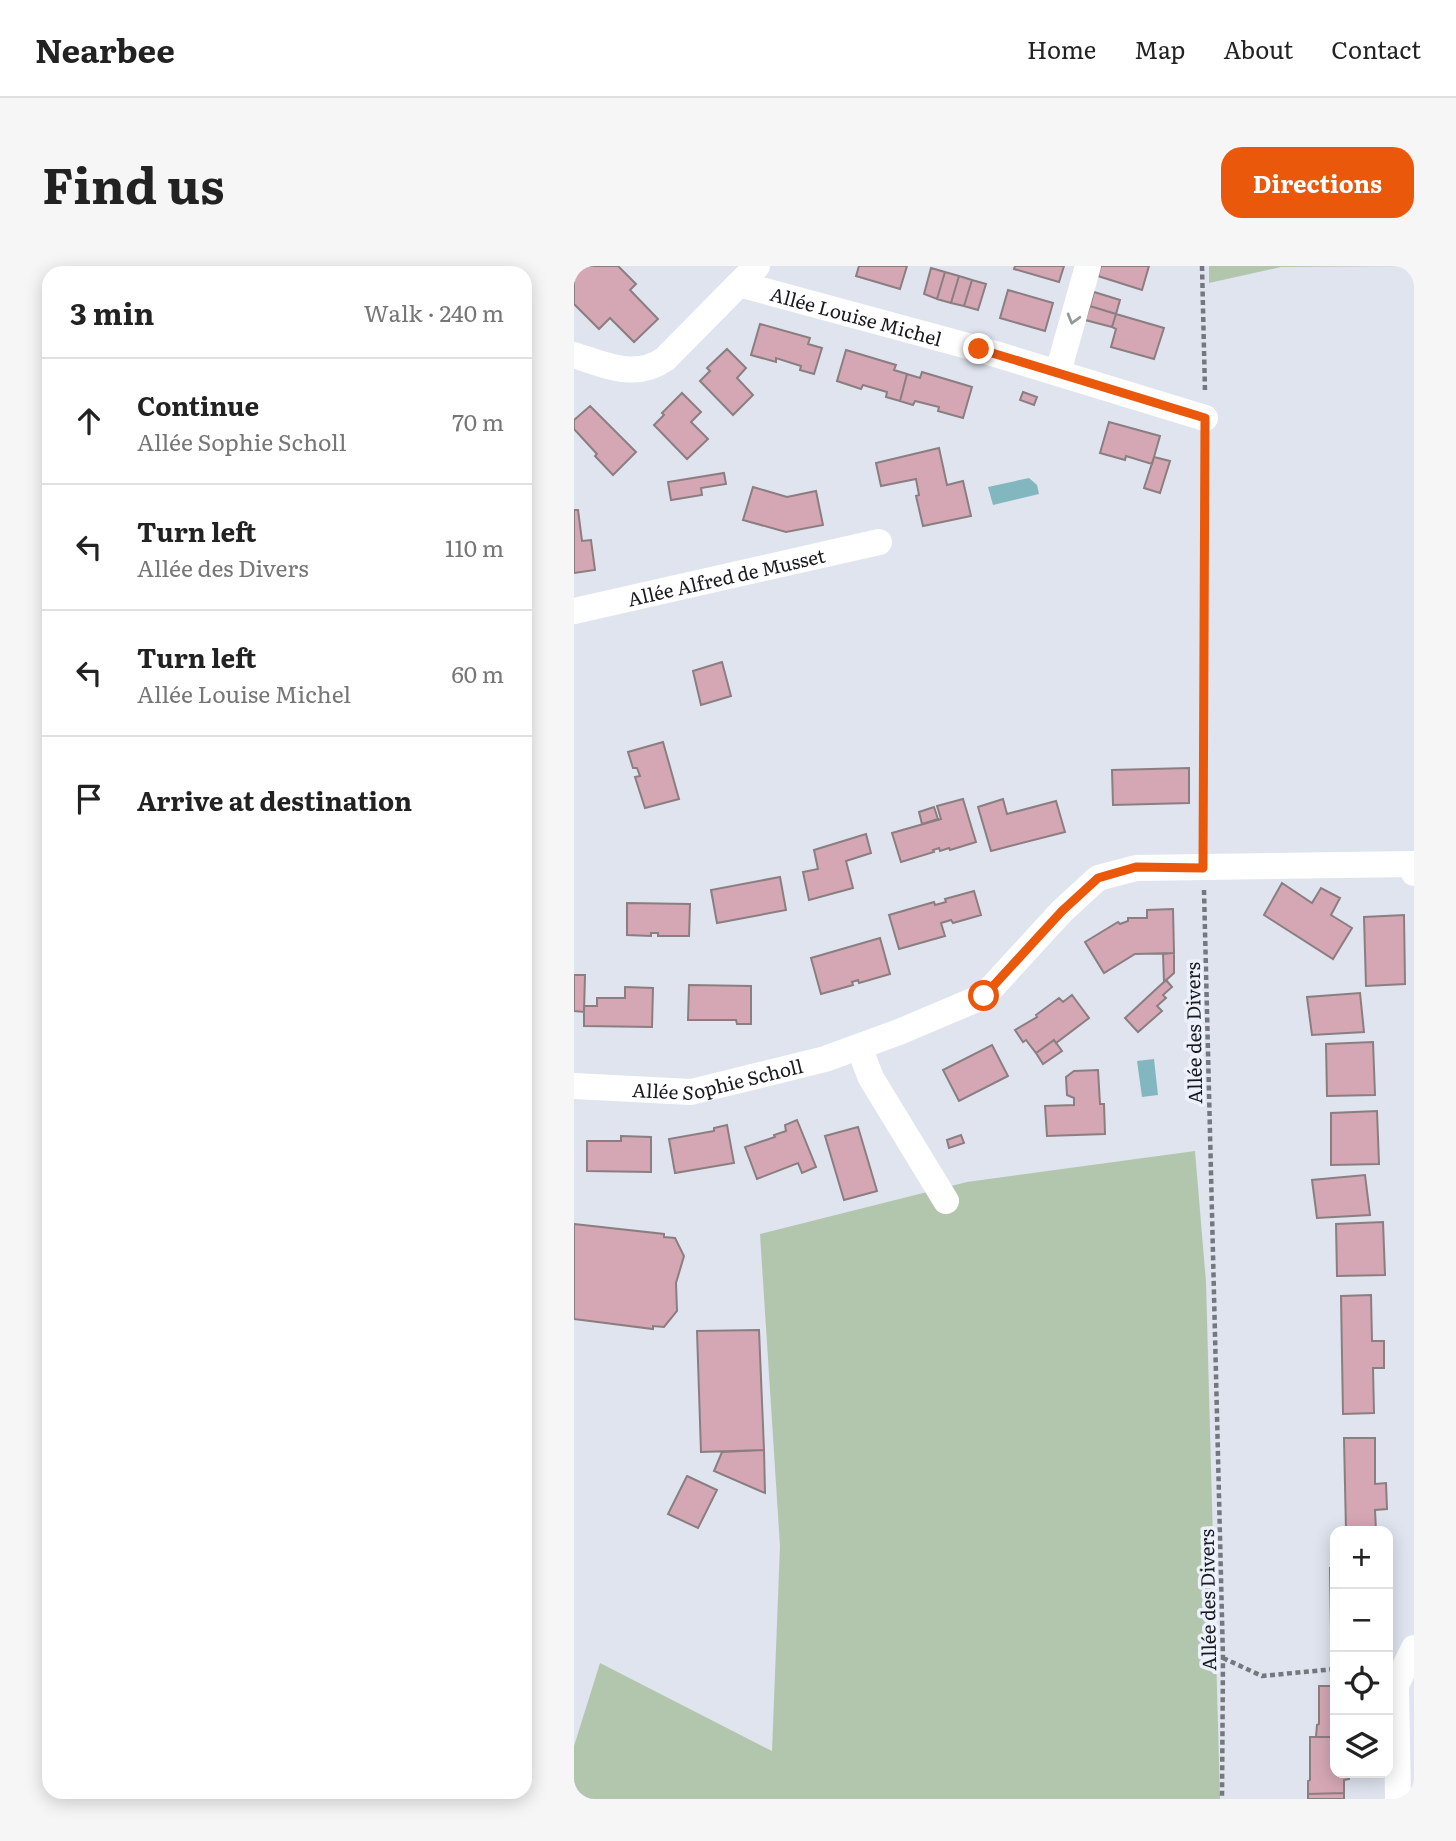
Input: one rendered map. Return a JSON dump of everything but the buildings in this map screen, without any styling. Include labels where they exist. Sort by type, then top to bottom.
[{"type":"street","points":[[1058,372],[1088,266]]},
{"type":"street","name":"Allée Louise Michel","points":[[574,355],[624,370],[654,367],[748,275],[1205,418]]},
{"type":"street","name":"Allée Alfred de Musset","points":[[574,611],[879,542]]},
{"type":"street","name":"Allée Sophie Scholl","points":[[574,1086],[691,1092],[825,1059],[859,1046],[984,996],[1062,911],[1098,878],[1136,867],[1413,864],[1414,873]]},
{"type":"street","points":[[859,1046],[871,1078],[946,1201]]},
{"type":"street","points":[[1398,1799],[1396,1685],[1414,1648]]},
{"type":"path","name":"Allée des Divers","points":[[1202,266],[1205,418],[1203,868],[1223,1658],[1222,1799]]},
{"type":"path","points":[[1223,1658],[1262,1676],[1330,1669]]},
{"type":"green space","points":[[1209,266],[1406,266],[1281,267],[1209,283]]},
{"type":"green space","points":[[1195,1151],[1206,1282],[1220,1799],[574,1799],[574,1746],[600,1663],[772,1751],[780,1546],[760,1234],[967,1182]]},
{"type":"water","points":[[1029,478],[1037,485],[1039,494],[993,505],[988,487]]},
{"type":"water","points":[[1154,1059],[1158,1095],[1142,1097],[1137,1061]]},
{"type":"route","points":[[979,349],[1205,418],[1203,868],[1136,867],[1098,878],[1062,911],[984,996]]}]
